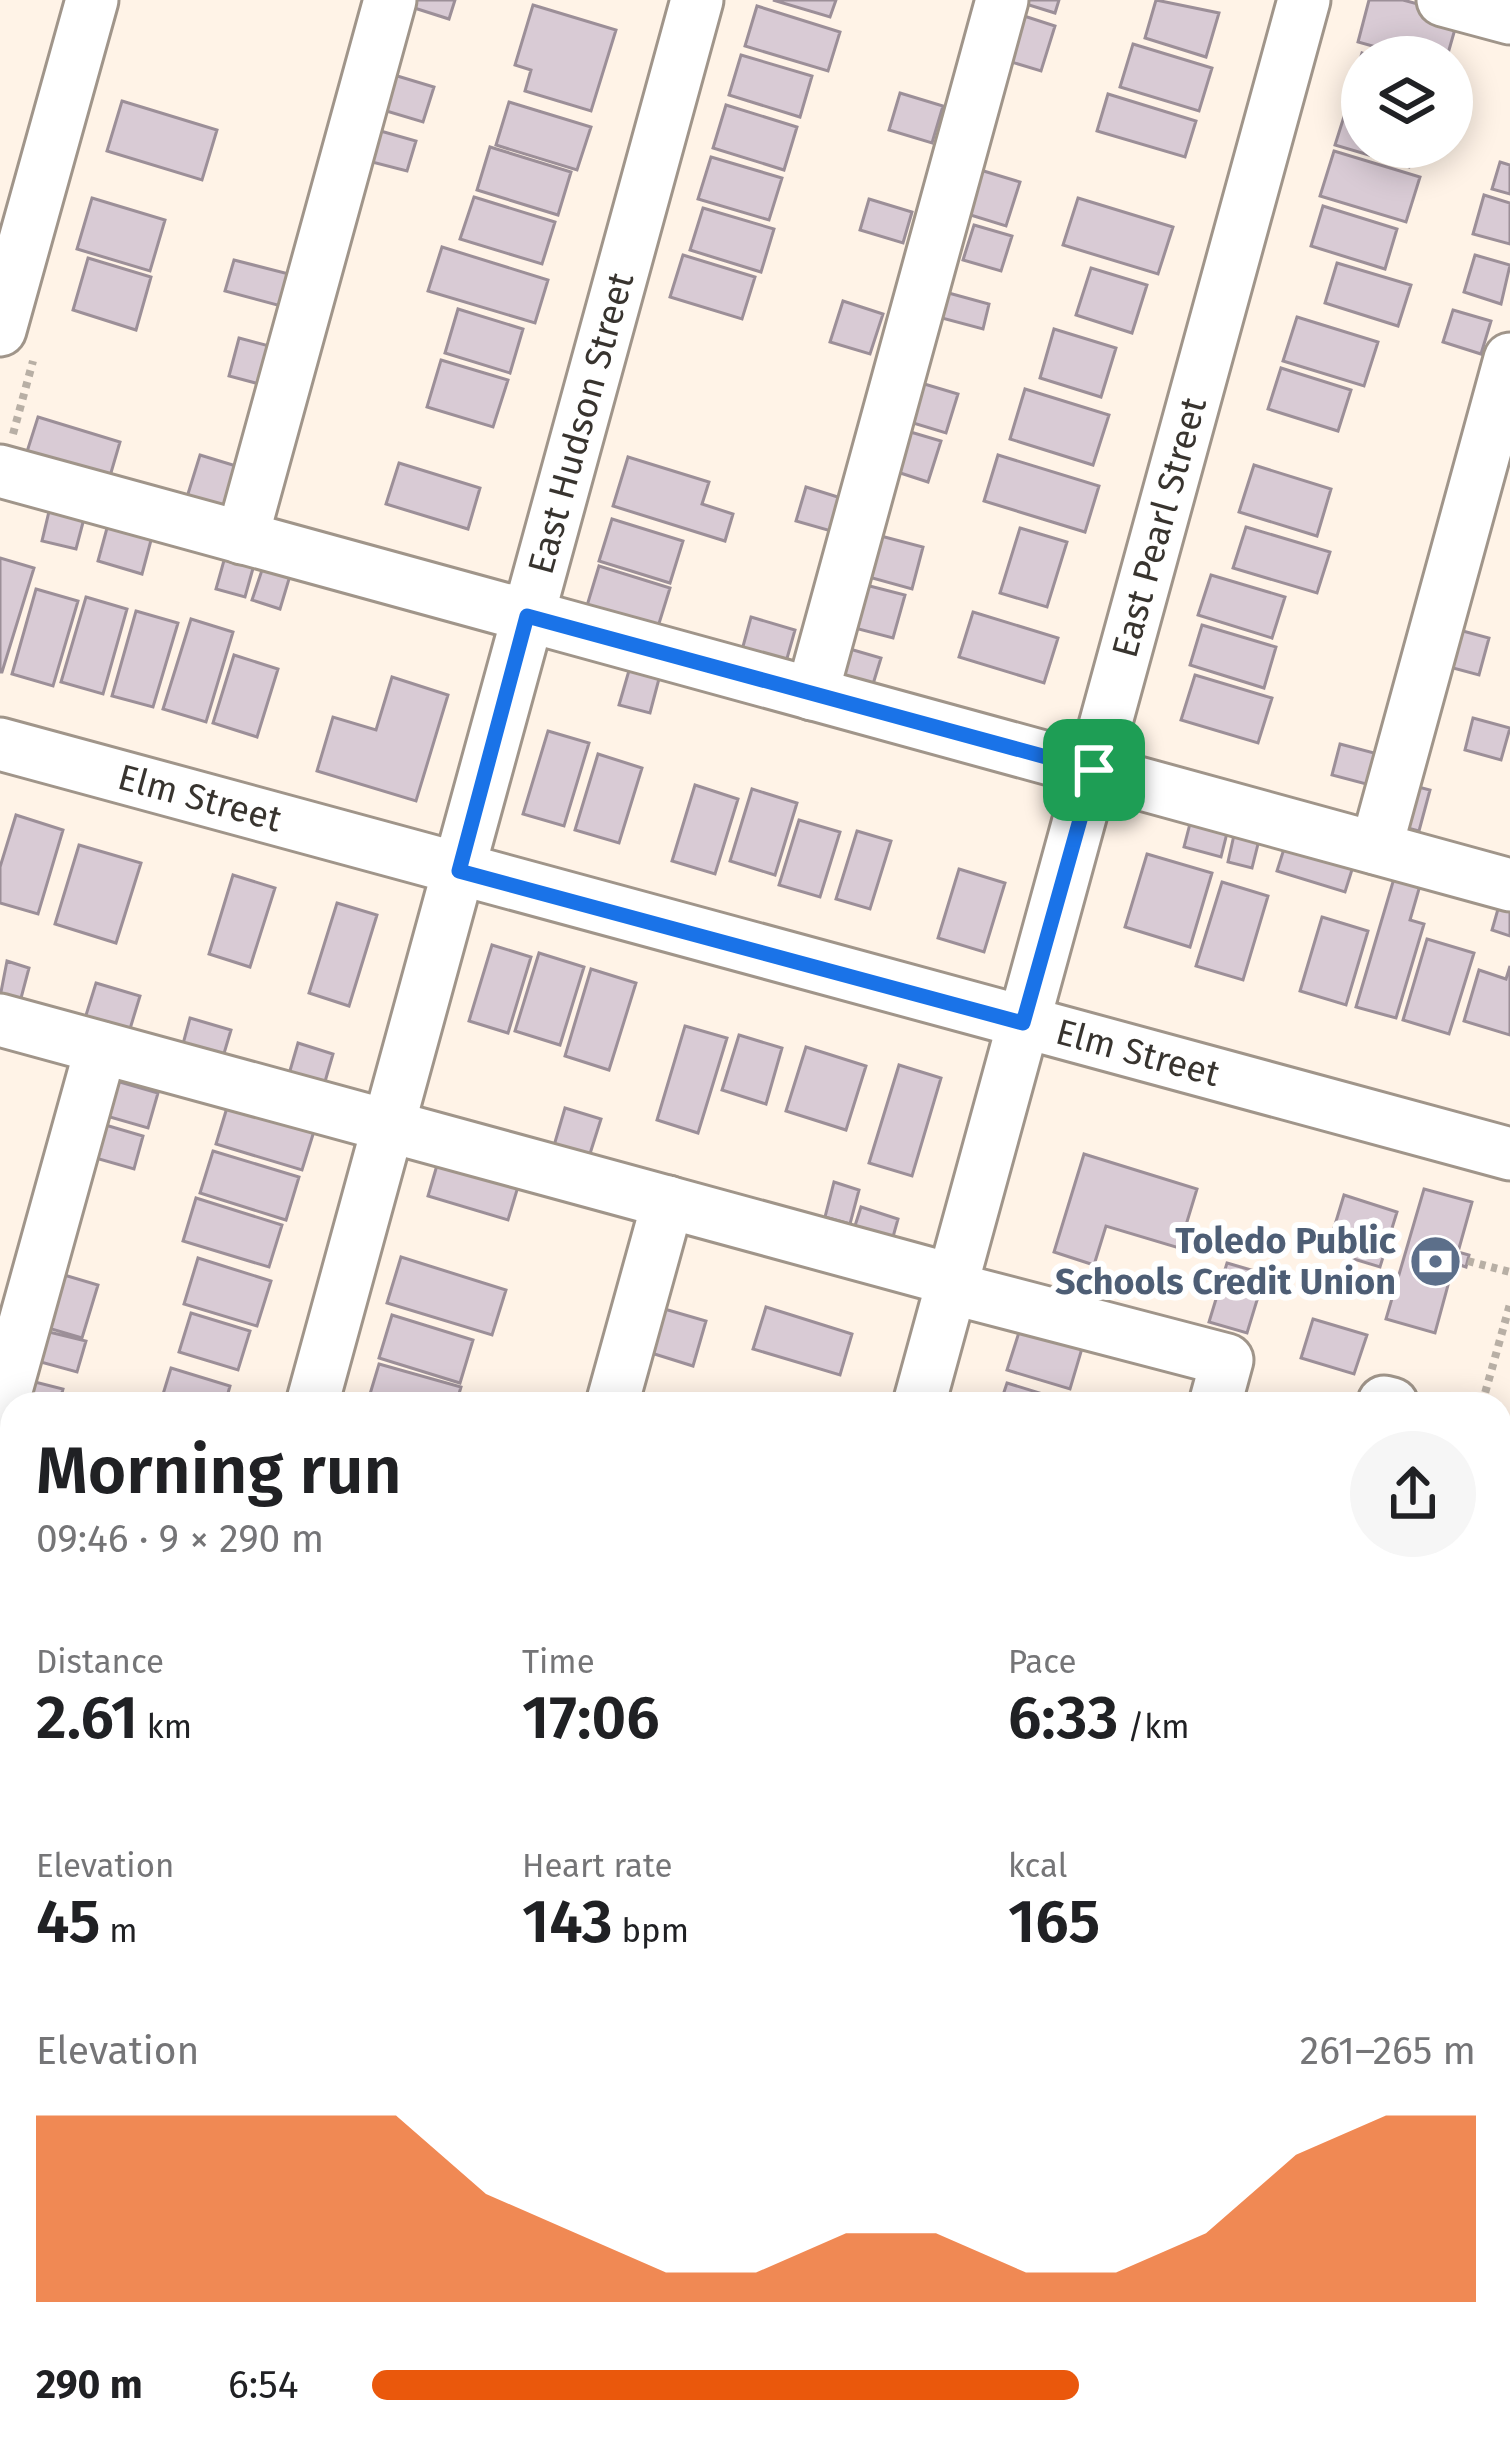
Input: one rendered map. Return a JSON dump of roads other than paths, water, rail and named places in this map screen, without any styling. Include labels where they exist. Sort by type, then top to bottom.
[{"type":"street","points":[[0,330],[92,0]]},
{"type":"street","points":[[242,538],[390,0]]},
{"type":"street","name":"East Hudson Street","points":[[315,1392],[697,0]]},
{"type":"street","points":[[812,694],[1002,0]]},
{"type":"street","name":"East Pearl Street","points":[[922,1392],[1304,0]]},
{"type":"street","points":[[1443,0],[1510,19]]},
{"type":"street","points":[[1376,848],[1510,359]]},
{"type":"street","points":[[0,471],[1510,885]]},
{"type":"street","name":"Elm Street","points":[[0,744],[1510,1154]]},
{"type":"street","points":[[0,1020],[1227,1360],[1218,1392]]},
{"type":"street","points":[[6,1392],[101,1048]]},
{"type":"street","points":[[615,1392],[668,1202]]},
{"type":"place","name":"Toledo Public Schools Credit Union","points":[[1435,1262]]}]
